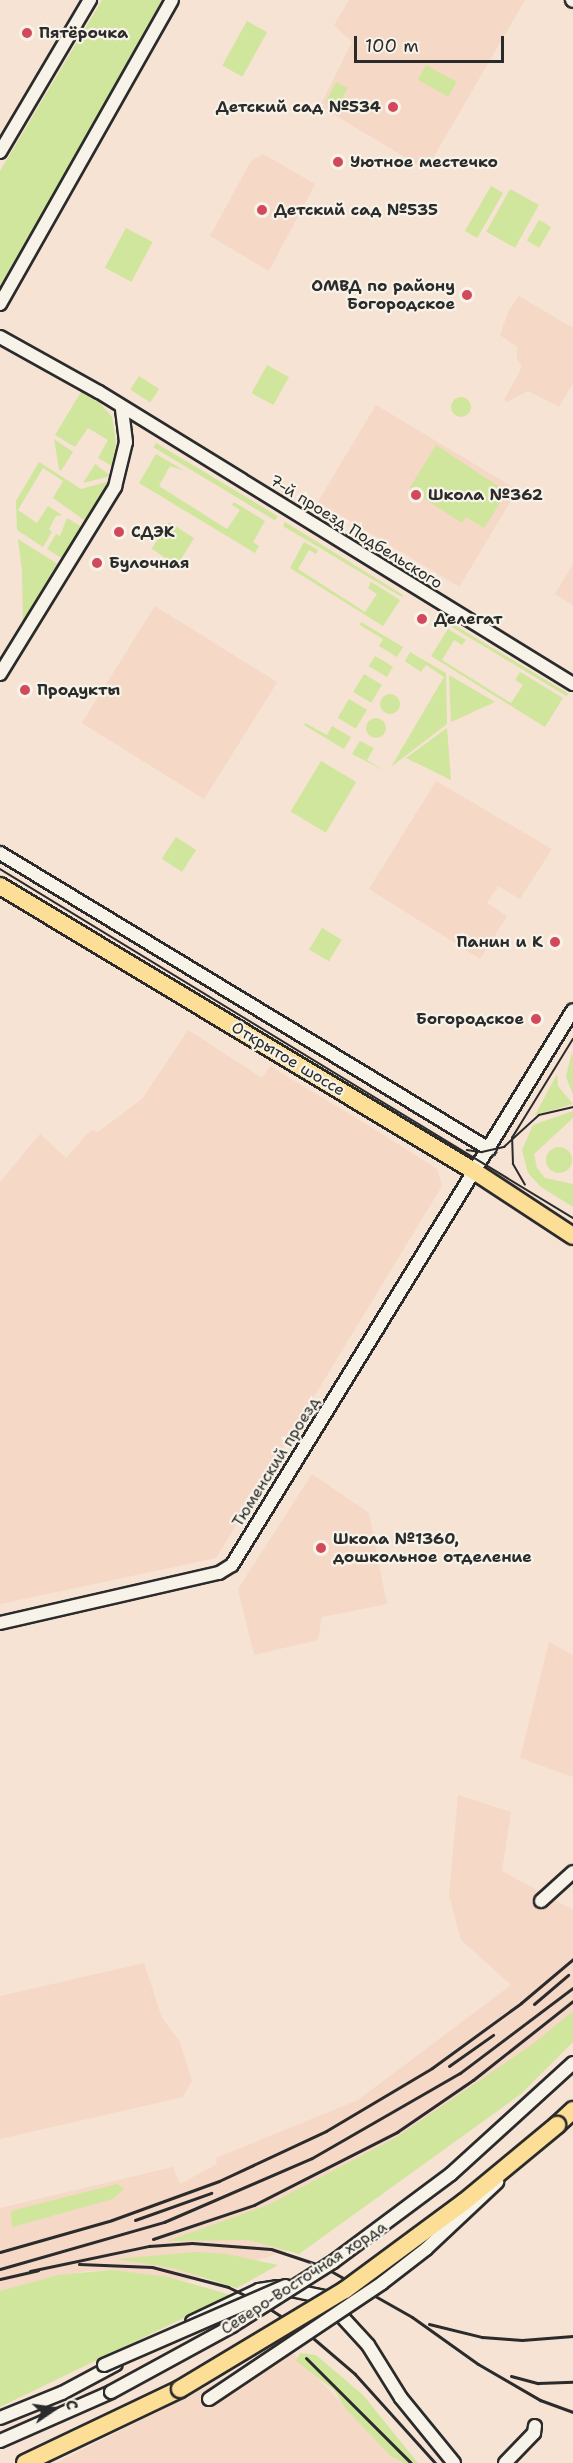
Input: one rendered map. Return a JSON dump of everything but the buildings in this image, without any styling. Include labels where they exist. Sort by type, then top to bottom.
[{"type":"main road","name":"Открытое шоссе","points":[[0,886],[474,1171],[573,1236]]},
{"type":"main road","name":"Северо-Восточная хорда","points":[[24,2463],[121,2420],[276,2335],[402,2249],[516,2161],[573,2110]]},
{"type":"street","points":[[0,152],[90,0]]},
{"type":"street","points":[[0,304],[172,0]]},
{"type":"street","name":"7-й проезд Подбельского","points":[[0,337],[123,408],[573,684]]},
{"type":"street","points":[[0,674],[115,487],[126,442],[123,408]]},
{"type":"street","points":[[0,853],[489,1149]]},
{"type":"street","name":"Тюменский проезд","points":[[0,1623],[219,1573],[232,1565],[573,1010]]},
{"type":"street","points":[[541,1901],[573,1872]]},
{"type":"street","name":"Северо-Восточная хорда","points":[[0,2441],[183,2355],[315,2274],[451,2174],[573,2062]]},
{"type":"street","points":[[209,2399],[426,2249],[482,2199],[516,2161]]},
{"type":"street","points":[[104,2365],[315,2274]]},
{"type":"street","points":[[0,2418],[62,2393],[238,2297],[277,2287],[324,2297],[368,2345],[401,2398],[454,2463]]},
{"type":"street","points":[[505,2463],[534,2433],[535,2426]]},
{"type":"shaded area","points":[[349,0],[525,0],[426,170],[320,106],[352,42],[334,25]]},
{"type":"shaded area","name":"Детский сад №535","points":[[263,154],[315,184],[269,271],[210,236],[251,161]]},
{"type":"shaded area","points":[[519,296],[573,328],[573,383],[559,407],[528,391],[507,402],[504,400],[522,367],[517,359],[517,347],[500,335],[508,312]]},
{"type":"shaded area","name":"Школа №362","points":[[376,405],[517,490],[459,587],[318,502]]},
{"type":"shaded area","points":[[573,564],[573,605],[555,594]]},
{"type":"shaded area","points":[[155,606],[277,682],[204,799],[82,723]]},
{"type":"shaded area","points":[[436,781],[552,849],[520,899],[498,886],[487,903],[507,916],[480,959],[369,889]]},
{"type":"shaded area","points":[[188,1030],[262,1078],[270,1066],[371,1127],[437,1169],[442,1186],[216,1558],[0,1604],[0,1182],[40,1134],[66,1158],[91,1130],[98,1132],[142,1099]]},
{"type":"shaded area","name":"Школа №1360, дошкольное отделение","points":[[312,1474],[369,1513],[387,1604],[322,1617],[318,1640],[254,1655],[238,1589]]},
{"type":"shaded area","points":[[549,1642],[573,1655],[573,1777],[520,1758]]},
{"type":"shaded area","points":[[458,1795],[511,1812],[502,1871],[573,1910],[573,2024],[297,2248],[187,2281],[112,2270],[86,2271],[0,2291],[0,2208],[173,2167],[180,2184],[217,2164],[216,2158],[358,2100],[511,1985],[461,1940],[458,1930],[449,1895]]},
{"type":"shaded area","points":[[144,1963],[162,2018],[180,2042],[192,2081],[183,2097],[0,2139],[0,1996]]},
{"type":"shaded area","points":[[287,2347],[401,2463],[56,2463],[205,2388]]},
{"type":"green space","points":[[102,0],[162,0],[0,289],[0,171]]},
{"type":"green space","points":[[247,21],[267,32],[242,77],[222,66]]},
{"type":"green space","points":[[426,65],[457,82],[448,97],[418,80]]},
{"type":"green space","points":[[336,82],[348,88],[337,108],[326,102]]},
{"type":"green space","points":[[491,186],[503,193],[477,238],[465,231]]},
{"type":"green space","points":[[510,189],[539,205],[515,248],[486,232]]},
{"type":"green space","points":[[539,220],[551,227],[539,248],[527,241]]},
{"type":"green space","points":[[126,228],[152,242],[131,282],[105,268]]},
{"type":"green space","points":[[267,365],[289,377],[273,405],[251,393]]},
{"type":"green space","points":[[139,376],[159,389],[150,402],[130,389]]},
{"type":"green space","points":[[81,392],[100,403],[112,417],[116,442],[112,466],[98,458],[108,440],[88,428],[75,447],[55,435]]},
{"type":"green space","points":[[461,397],[468,400],[471,407],[468,414],[461,417],[454,414],[451,407],[454,400]]},
{"type":"green space","points":[[54,439],[73,452],[61,471],[59,469]]},
{"type":"green space","points":[[156,443],[278,516],[275,520],[153,447]]},
{"type":"green space","points":[[436,445],[507,492],[484,528],[466,517],[462,523],[409,489]]},
{"type":"green space","points":[[156,454],[185,471],[170,466],[159,486],[227,529],[240,510],[232,505],[234,502],[265,521],[253,542],[259,546],[255,553],[139,483]]},
{"type":"green space","points":[[39,462],[81,489],[110,481],[87,522],[53,498],[63,481],[43,468],[18,510],[37,523],[48,506],[62,515],[56,516],[49,529],[52,532],[43,547],[17,530],[16,501]]},
{"type":"green space","points":[[95,464],[111,476],[83,483]]},
{"type":"green space","points":[[67,518],[82,527],[63,559],[47,549],[56,534],[60,536]]},
{"type":"green space","points":[[169,522],[194,538],[177,565],[152,549]]},
{"type":"green space","points":[[285,522],[403,595],[402,597],[283,526]]},
{"type":"green space","points":[[18,539],[59,565],[23,626],[22,571]]},
{"type":"green space","points":[[304,542],[318,550],[316,554],[309,550],[298,569],[365,612],[377,594],[368,588],[371,582],[400,600],[383,626],[290,568]]},
{"type":"green space","points":[[361,622],[403,647],[397,657],[379,646],[383,639],[360,625]]},
{"type":"green space","points":[[451,623],[568,694],[567,696],[449,626]]},
{"type":"green space","points":[[448,629],[466,640],[462,645],[454,640],[442,660],[511,703],[523,685],[515,680],[520,672],[563,698],[545,727],[431,656]]},
{"type":"green space","points":[[410,652],[446,673],[447,724],[391,767],[444,677],[426,665],[421,672],[405,661]]},
{"type":"green space","points":[[375,656],[393,667],[387,677],[369,666]]},
{"type":"green space","points":[[364,674],[382,685],[371,703],[353,692]]},
{"type":"green space","points":[[449,675],[495,702],[451,722]]},
{"type":"green space","points":[[390,694],[397,697],[400,704],[397,711],[390,714],[383,711],[380,704],[383,697]]},
{"type":"green space","points":[[349,699],[367,710],[356,729],[338,718]]},
{"type":"green space","points":[[376,718],[383,721],[386,728],[383,735],[376,738],[369,735],[366,728],[369,721]]},
{"type":"green space","points":[[305,723],[327,735],[332,726],[351,737],[344,749],[304,725]]},
{"type":"green space","points":[[447,728],[451,780],[406,758]]},
{"type":"green space","points":[[360,741],[374,748],[367,760],[385,771],[352,754]]},
{"type":"green space","points":[[321,761],[356,782],[326,833],[291,812]]},
{"type":"green space","points":[[176,837],[196,850],[182,872],[162,859]]},
{"type":"green space","points":[[322,928],[342,940],[329,961],[309,949]]},
{"type":"green space","points":[[572,1051],[573,1059],[573,1095],[566,1077]]},
{"type":"green space","points":[[557,1074],[558,1086],[573,1104],[535,1115]]},
{"type":"green space","points":[[573,1111],[573,1118],[534,1154],[537,1168],[545,1178],[573,1184],[573,1207],[541,1187],[528,1173],[522,1150],[533,1125]]},
{"type":"green space","points":[[559,1147],[568,1151],[572,1160],[568,1169],[559,1173],[550,1169],[546,1160],[550,1151]]},
{"type":"green space","points":[[573,2011],[573,2042],[521,2094],[299,2254],[249,2240],[167,2241],[268,2205],[397,2137],[533,2044]]},
{"type":"green space","points":[[117,2184],[124,2189],[113,2199],[12,2227],[11,2211]]},
{"type":"green space","points":[[196,2252],[226,2254],[278,2265],[237,2288],[173,2268],[116,2259]]},
{"type":"green space","points":[[112,2270],[168,2277],[231,2295],[0,2407],[0,2291],[59,2275]]},
{"type":"green space","points":[[300,2353],[316,2355],[363,2395],[418,2463],[403,2463],[390,2455],[346,2409],[334,2390],[296,2361]]},
{"type":"tram line","points":[[0,869],[573,1218]]},
{"type":"tram line","points":[[525,1185],[513,1164],[512,1138],[573,1039]]},
{"type":"tram line","points":[[467,1150],[482,1152],[504,1147],[539,1115],[573,1107]]},
{"type":"railway","points":[[0,2252],[112,2220],[219,2181],[326,2131],[432,2068],[521,2003],[573,1959]]},
{"type":"railway","points":[[534,2004],[568,1975]]},
{"type":"railway","points":[[0,2269],[164,2222],[312,2158],[460,2073],[573,1988]]},
{"type":"railway","points":[[153,2239],[254,2205],[397,2132],[473,2080],[573,2001]]},
{"type":"railway","points":[[449,2066],[493,2035]]},
{"type":"railway","points":[[135,2220],[211,2193]]},
{"type":"railway","points":[[30,2271],[149,2246],[192,2243],[271,2249],[322,2266],[412,2317],[478,2364],[540,2400],[573,2412]]},
{"type":"railway","points":[[79,2264],[152,2267],[228,2287],[259,2302],[307,2333],[355,2374],[435,2463]]},
{"type":"railway","points":[[0,2279],[38,2270]]},
{"type":"railway","points":[[429,2324],[482,2337],[522,2340],[573,2336]]},
{"type":"railway","points":[[306,2358],[411,2463]]},
{"type":"railway","points":[[511,2376],[538,2383],[573,2382]]},
{"type":"place","name":"Пятёрочка","points":[[27,33]]},
{"type":"place","name":"Детский сад №534","points":[[393,107]]},
{"type":"place","name":"Уютное местечко","points":[[338,162]]},
{"type":"place","name":"Детский сад №535","points":[[262,210]]},
{"type":"place","name":"ОМВД по району Богородское","points":[[467,295]]},
{"type":"place","name":"Школа №362","points":[[416,495]]},
{"type":"place","name":"СДЭК","points":[[119,532]]},
{"type":"place","name":"Булочная","points":[[97,563]]},
{"type":"place","name":"Делегат","points":[[422,619]]},
{"type":"place","name":"Продукты","points":[[25,690]]},
{"type":"place","name":"Панин и К","points":[[555,942]]},
{"type":"place","name":"Богородское","points":[[536,1019]]},
{"type":"place","name":"Школа №1360, дошкольное отделение","points":[[321,1548]]}]
